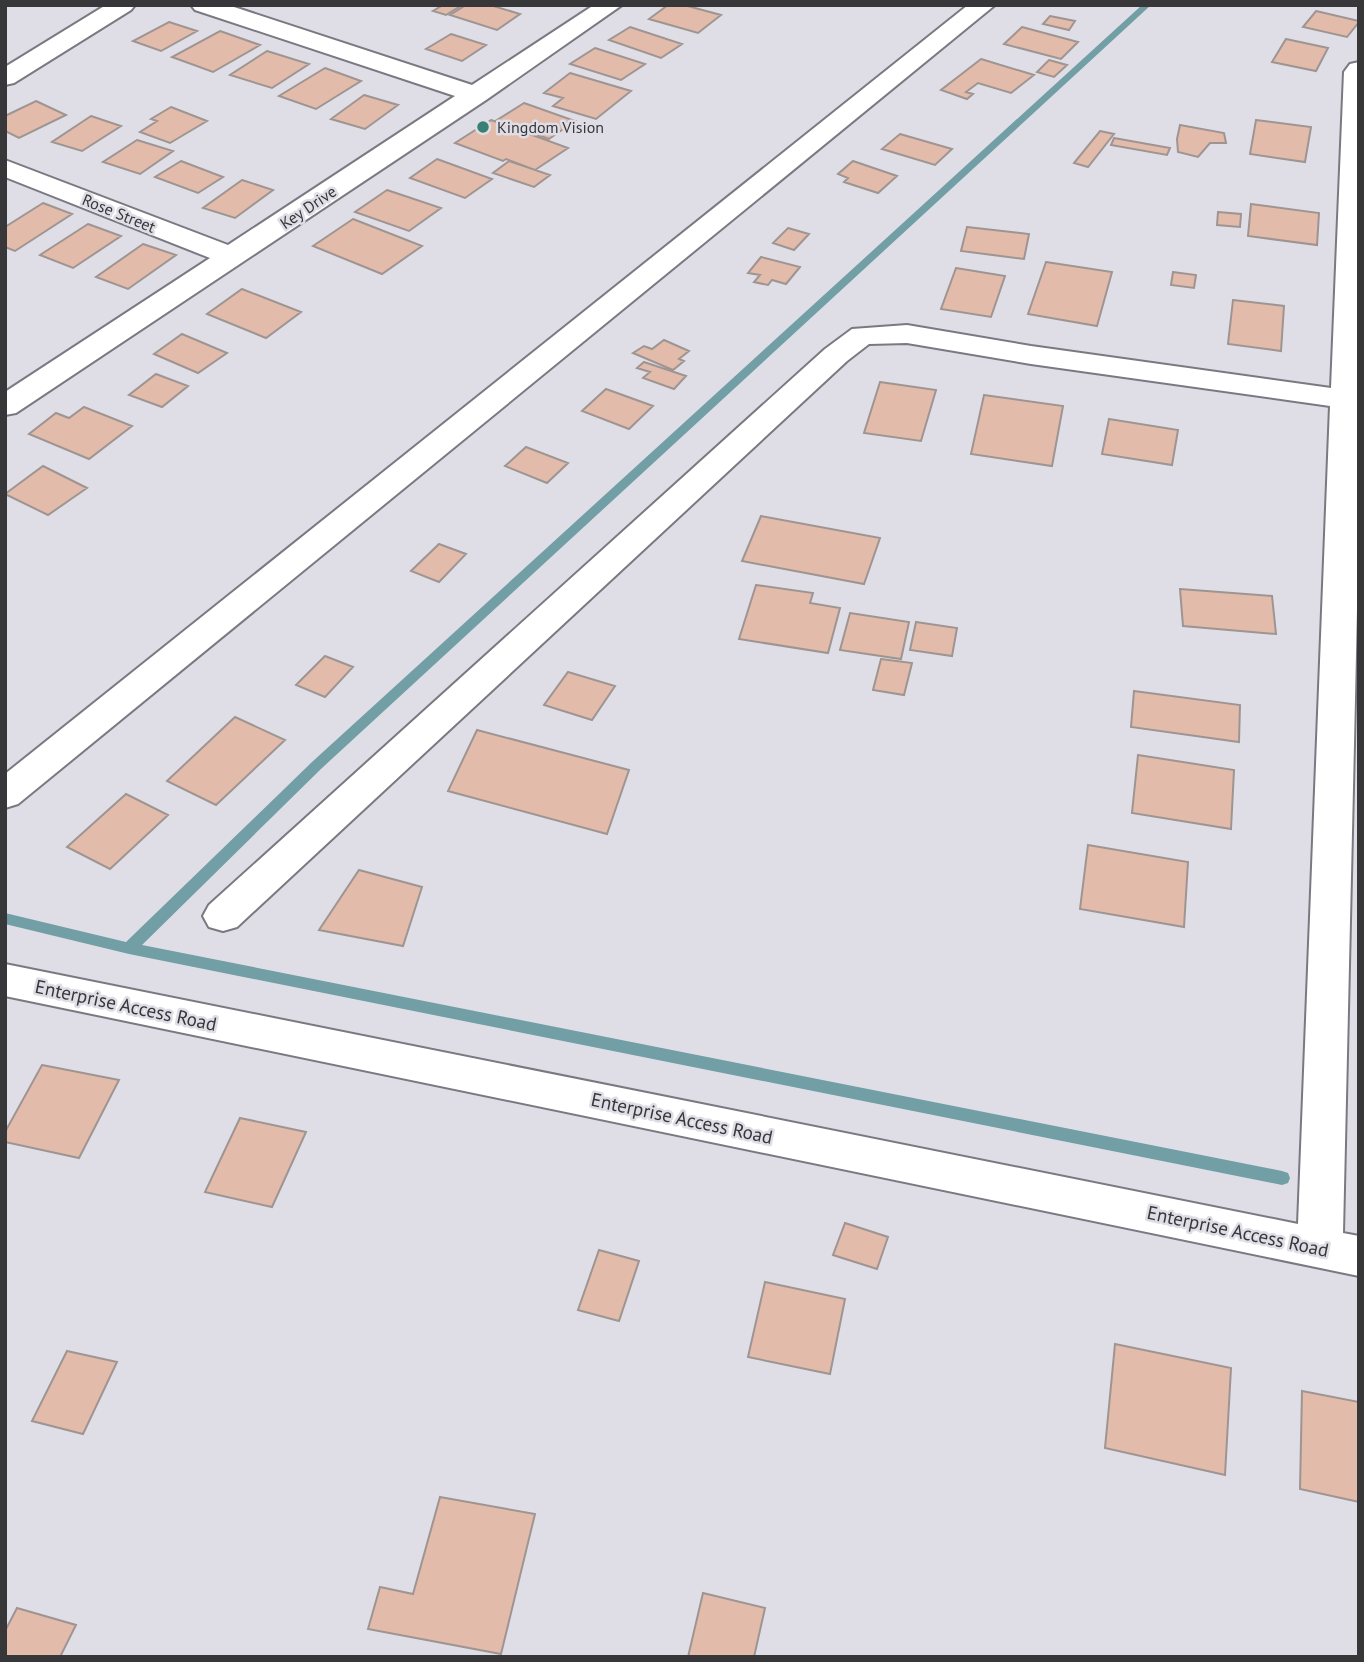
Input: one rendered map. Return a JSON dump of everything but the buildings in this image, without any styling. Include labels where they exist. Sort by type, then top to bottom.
[{"type":"street","points":[[5,78],[123,5]]},
{"type":"street","points":[[202,5],[477,95]]},
{"type":"street","name":"Key Drive","points":[[5,406],[610,5]]},
{"type":"street","points":[[5,793],[983,5]]},
{"type":"street","points":[[1339,1252],[1356,72],[1359,69]]},
{"type":"street","name":"Rose Street","points":[[5,168],[233,257]]},
{"type":"street","points":[[223,916],[836,355],[862,335],[907,334],[1031,355],[1353,400]]},
{"type":"street","name":"Enterprise Access Road","points":[[5,980],[1339,1252]]},
{"type":"waterway","points":[[129,948],[317,765],[1147,5]]},
{"type":"waterway","points":[[5,918],[129,948]]},
{"type":"waterway","points":[[129,948],[1282,1178]]},
{"type":"place","name":"Kingdom Vision","points":[[483,127]]}]
